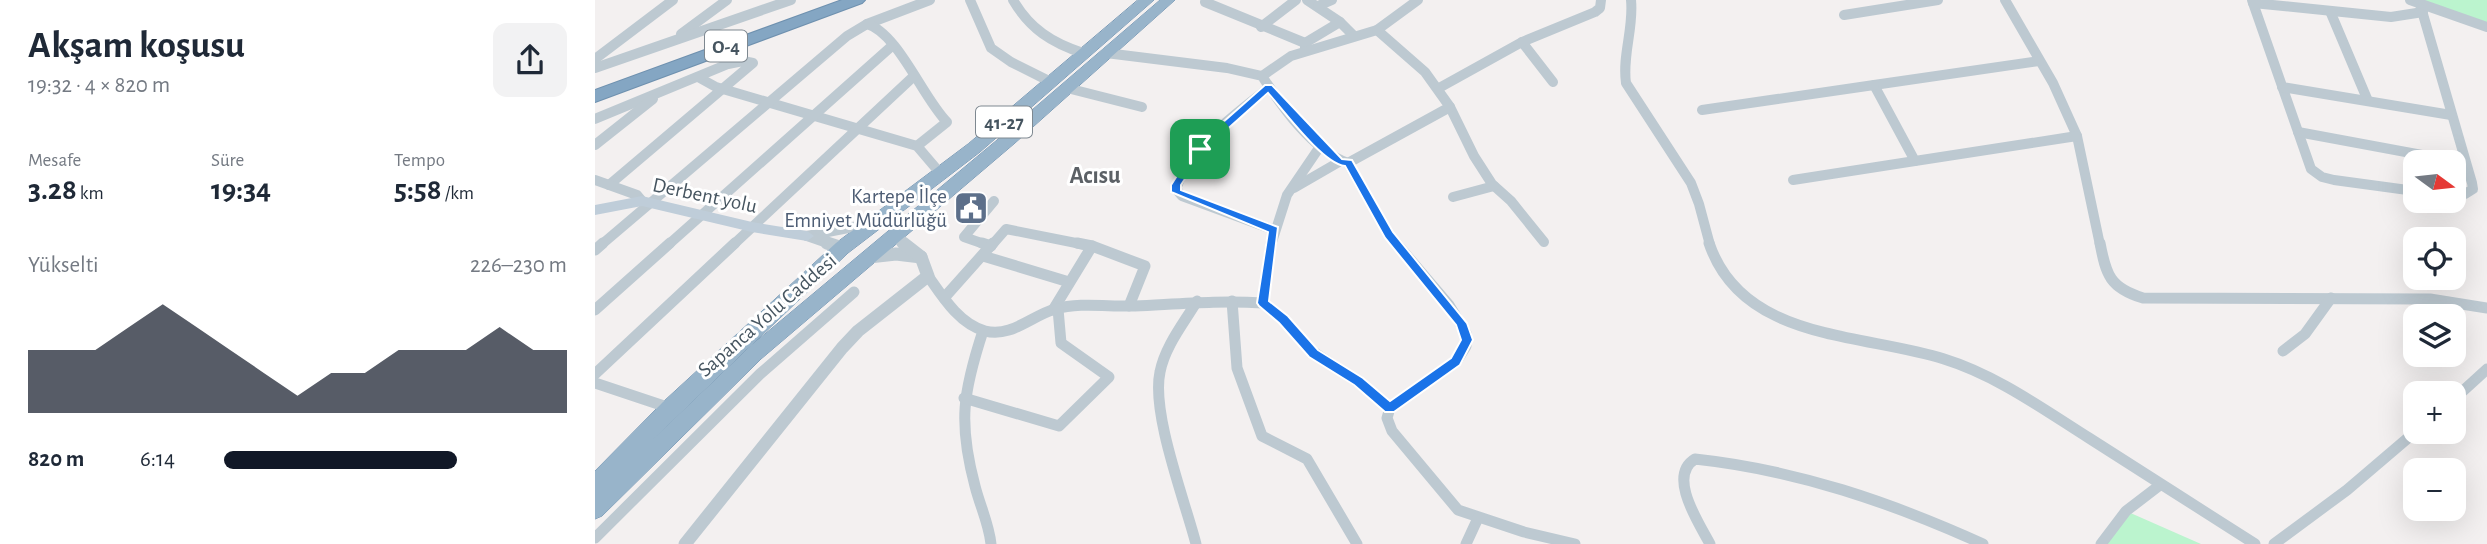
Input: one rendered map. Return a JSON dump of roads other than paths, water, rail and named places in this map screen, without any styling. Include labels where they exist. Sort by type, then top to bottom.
[{"type":"highway","name":"O-4","points":[[595,85],[830,0]]},
{"type":"highway","name":"O-4","points":[[595,96],[857,0]]},
{"type":"highway","name":"Sapanca Yolu Caddesi","points":[[595,485],[670,408],[842,247],[940,173],[1147,0]]},
{"type":"highway","name":"Sapanca Yolu Caddesi","points":[[595,509],[754,354],[1168,0]]},
{"type":"highway","points":[[869,224],[894,236]]},
{"type":"highway","points":[[842,247],[868,257]]},
{"type":"main road","name":"Derbent yolu","points":[[595,210],[646,202],[752,227],[807,236]]},
{"type":"street","points":[[596,56],[673,0]]},
{"type":"street","points":[[674,40],[727,0]]},
{"type":"street","points":[[768,8],[778,0]]},
{"type":"street","points":[[595,68],[790,0]]},
{"type":"street","points":[[595,250],[646,202],[830,49],[867,24],[930,0]]},
{"type":"street","points":[[970,0],[991,48],[1010,62],[1051,82]]},
{"type":"street","points":[[1013,0],[1026,23],[1058,44],[1083,53]]},
{"type":"street","points":[[1217,8],[1229,0]]},
{"type":"street","points":[[1261,27],[1296,0]]},
{"type":"street","points":[[1307,0],[1340,22],[1354,36]]},
{"type":"street","points":[[1318,6],[1332,0]]},
{"type":"street","points":[[1439,88],[1522,42],[1595,12],[1600,8],[1601,0]]},
{"type":"street","points":[[1631,0],[1633,29],[1624,74],[1626,83],[1693,186],[1705,218],[1713,257],[1730,286],[1743,299],[1771,316],[1792,323],[1944,359],[1985,375],[2061,420],[2255,544]]},
{"type":"street","points":[[1844,15],[1937,0]]},
{"type":"street","points":[[2005,0],[2039,61],[2055,82],[2077,136],[2106,273],[2124,292],[2143,298],[2430,299],[2487,308]]},
{"type":"street","points":[[1205,2],[1305,47],[1377,30],[1419,1]]},
{"type":"street","points":[[2403,189],[2322,177],[2308,164],[2253,2],[2391,17],[2418,5],[2487,27]]},
{"type":"street","points":[[2418,5],[2461,150]]},
{"type":"street","points":[[2330,11],[2368,101]]},
{"type":"street","points":[[1262,76],[1340,22]]},
{"type":"street","points":[[867,24],[880,28],[934,108],[947,122],[917,146]]},
{"type":"street","points":[[1377,30],[1439,88],[1474,156],[1494,187],[1511,201],[1544,242]]},
{"type":"street","points":[[1522,42],[1553,82]]},
{"type":"street","points":[[595,310],[893,45]]},
{"type":"street","points":[[1106,53],[1227,68],[1262,76]]},
{"type":"street","points":[[595,119],[739,61],[753,64],[610,185]]},
{"type":"street","points":[[1702,110],[2039,61]]},
{"type":"street","points":[[595,374],[914,76]]},
{"type":"street","points":[[1262,76],[1268,88],[1321,145],[1344,162],[1389,235],[1449,305],[1466,333],[1466,346],[1455,362],[1389,408]]},
{"type":"street","points":[[698,77],[725,90],[917,146],[940,173]]},
{"type":"street","points":[[1874,85],[1916,161]]},
{"type":"street","points":[[2282,87],[2451,115]]},
{"type":"street","points":[[1067,88],[1142,107]]},
{"type":"street","points":[[1268,88],[1200,149],[1189,163],[1176,189],[1182,196],[1274,230]]},
{"type":"street","points":[[595,145],[663,92]]},
{"type":"street","points":[[1289,191],[1450,107]]},
{"type":"street","points":[[2298,132],[2403,151]]},
{"type":"street","points":[[1793,180],[2077,136]]},
{"type":"street","points":[[1263,303],[1274,230],[1289,191],[1321,145]]},
{"type":"street","points":[[2466,166],[2473,190],[2466,194]]},
{"type":"street","points":[[595,180],[637,195],[646,202]]},
{"type":"street","points":[[1453,197],[1494,187]]},
{"type":"street","points":[[994,201],[964,237],[987,251],[1069,282]]},
{"type":"street","points":[[807,236],[869,224]]},
{"type":"street","points":[[944,298],[1006,229],[1092,246],[1145,266],[1129,306]]},
{"type":"street","points":[[807,236],[842,247]]},
{"type":"street","points":[[894,236],[921,257],[928,276],[944,298],[983,331],[1010,329],[1056,309],[1086,305],[1129,306],[1197,301],[1263,303],[1283,320],[1314,354],[1358,382],[1389,408]]},
{"type":"street","points":[[964,398],[1059,426],[1109,377],[1061,343],[1056,309],[1069,282],[1092,246]]},
{"type":"street","points":[[868,257],[896,254],[921,257]]},
{"type":"street","points":[[685,544],[842,348],[858,331],[928,276]]},
{"type":"street","points":[[595,538],[760,374],[854,292]]},
{"type":"street","points":[[2283,351],[2305,334],[2331,298]]},
{"type":"street","points":[[1196,544],[1162,410],[1158,380],[1168,353],[1197,301]]},
{"type":"street","points":[[1232,301],[1237,368],[1262,436],[1307,459],[1357,544]]},
{"type":"street","points":[[983,331],[964,398],[962,428],[991,544]]},
{"type":"street","points":[[2466,388],[2487,369]]},
{"type":"street","points":[[595,383],[670,408]]},
{"type":"street","points":[[1389,408],[1389,425],[1401,444],[1453,506],[1478,518],[1575,544]]},
{"type":"street","points":[[2274,544],[2347,490],[2403,442]]},
{"type":"street","points":[[1710,544],[1684,484],[1684,466],[1688,460],[1695,459],[1826,483],[1983,544]]},
{"type":"street","points":[[2101,544],[2126,511],[2160,485]]},
{"type":"street","points":[[1466,544],[1478,518]]},
{"type":"place","name":"Kartepe İlçe Emniyet Müdürlüğü","points":[[971,208]]},
{"type":"district","name":"Acısu","points":[[1095,175]]}]
